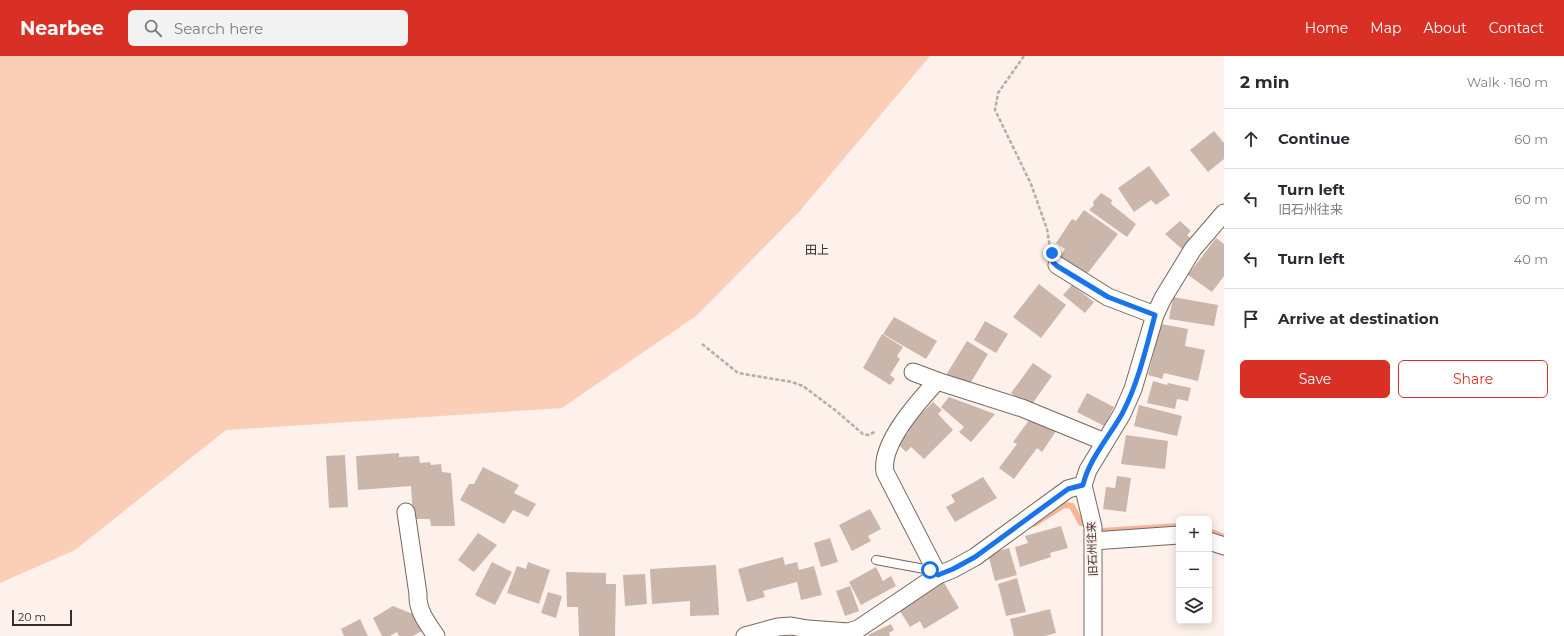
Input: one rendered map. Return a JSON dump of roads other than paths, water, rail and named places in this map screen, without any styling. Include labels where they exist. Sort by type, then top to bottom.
[{"type":"street","points":[[745,636],[778,627],[791,626],[849,634],[938,575],[975,557],[1068,489],[1083,485],[1088,470],[1122,414],[1134,389],[1155,315],[1163,298],[1193,249],[1224,213]]},
{"type":"street","points":[[1057,266],[1108,297],[1155,315]]},
{"type":"street","points":[[913,372],[1022,408],[1105,442]]},
{"type":"street","points":[[937,381],[904,421],[888,449],[884,464],[885,472],[938,575]]},
{"type":"street","name":"旧石州往来","points":[[1083,485],[1093,527],[1093,636]]},
{"type":"street","points":[[406,512],[418,594],[417,603],[423,616],[436,636]]},
{"type":"street","points":[[1093,541],[1176,536]]},
{"type":"street","points":[[1212,542],[1224,546]]},
{"type":"lane","points":[[876,560],[930,570],[938,575]]},
{"type":"waterway","points":[[1034,524],[1064,505],[1072,506],[1081,523]]},
{"type":"waterway","points":[[1102,531],[1176,526]]},
{"type":"waterway","points":[[1212,532],[1224,537]]},
{"type":"district","name":"田上","points":[[817,249]]}]
